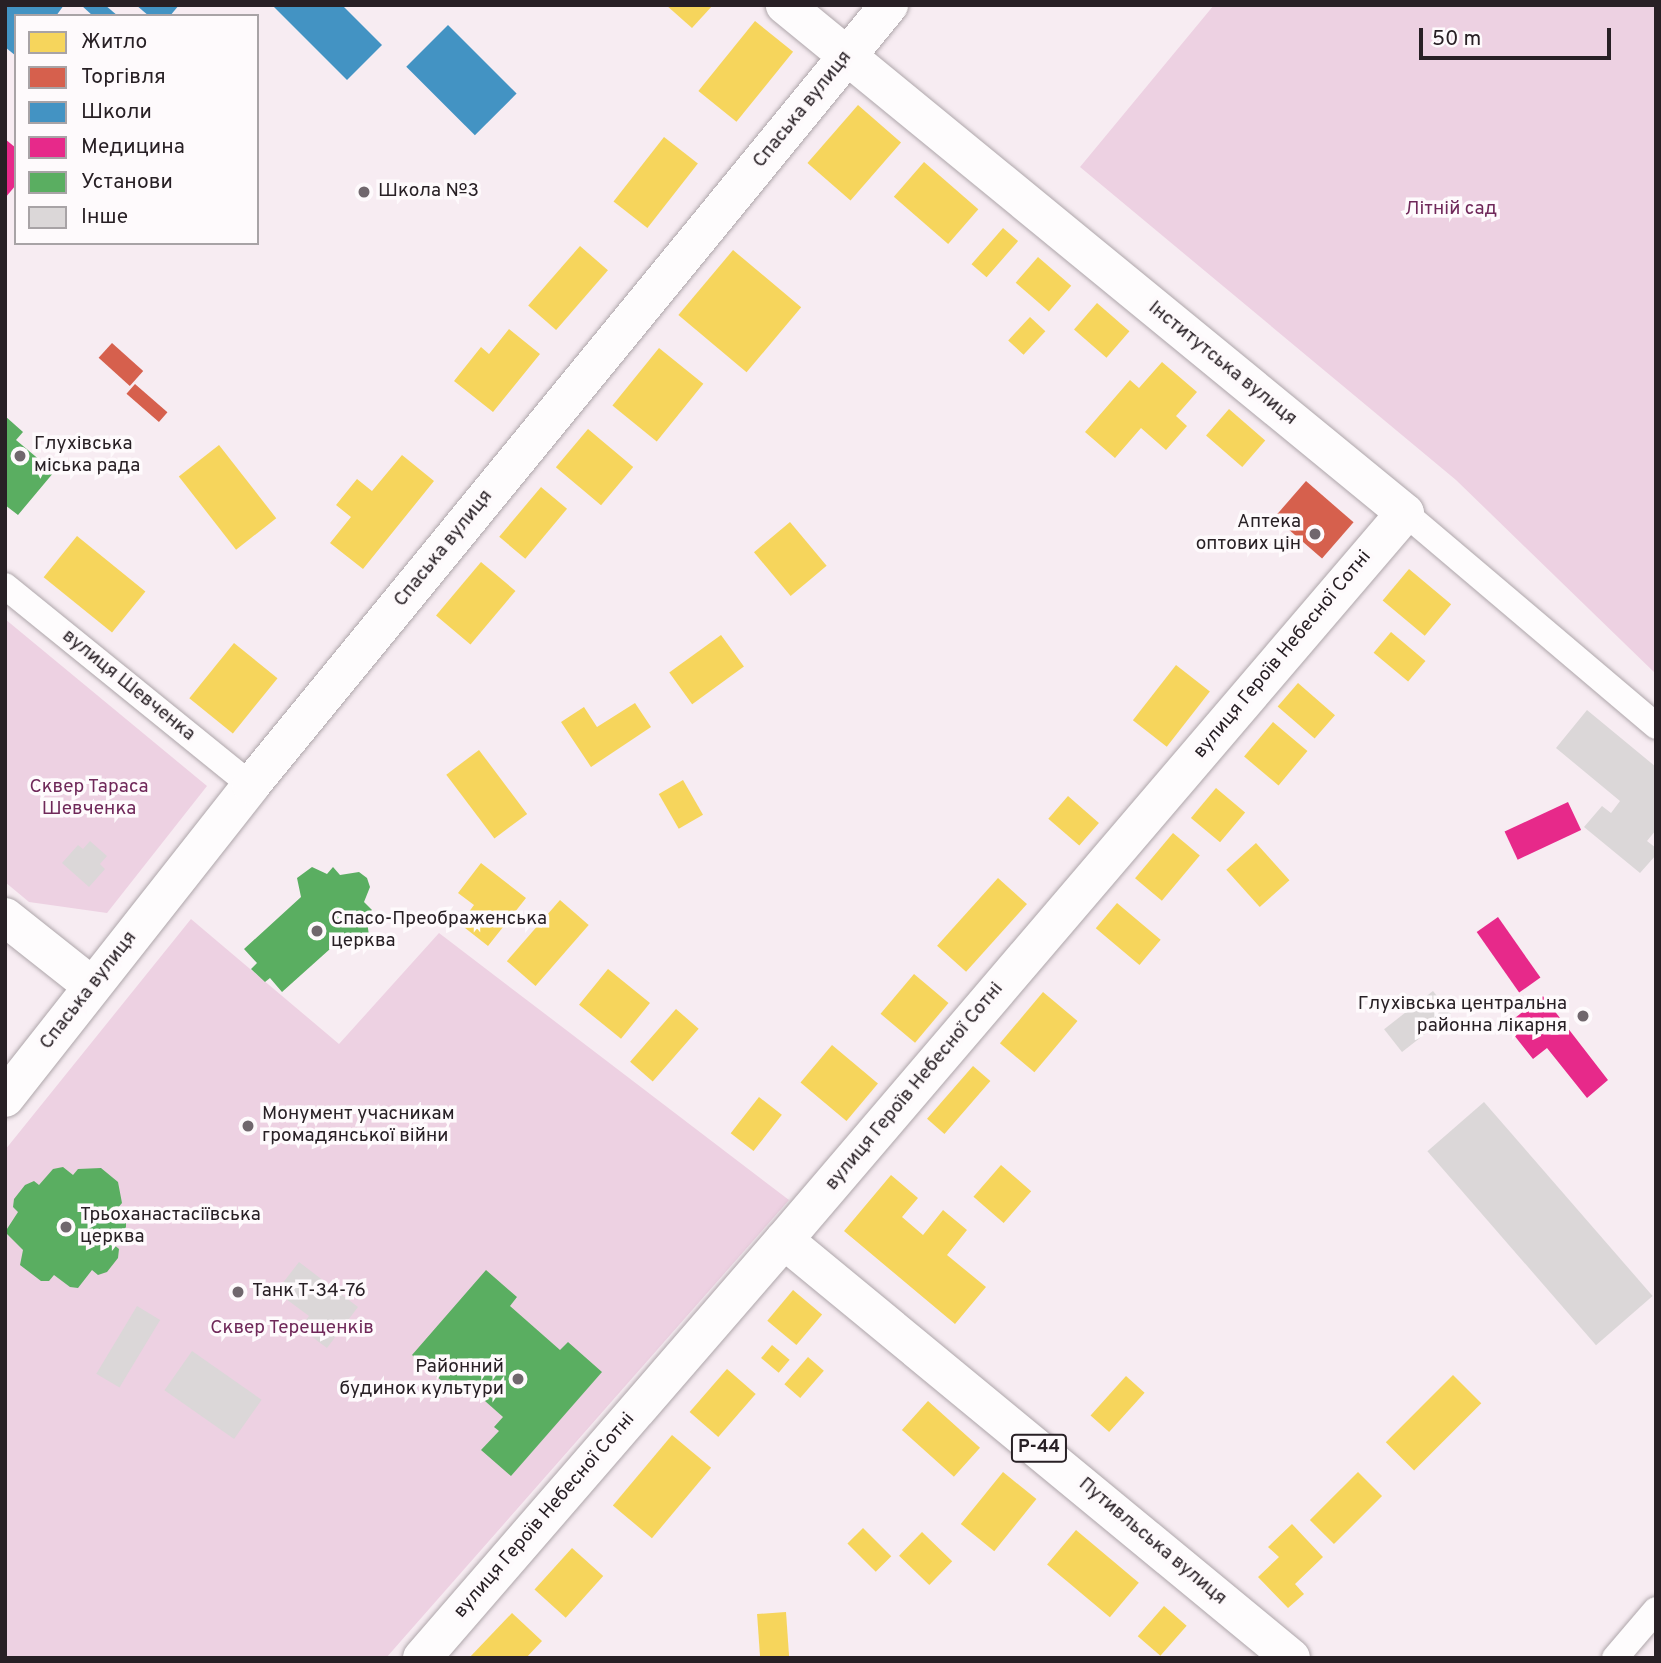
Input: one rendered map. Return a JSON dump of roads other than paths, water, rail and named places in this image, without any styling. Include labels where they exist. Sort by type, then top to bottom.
[{"type":"street","name":"Інститутська вулиця","points":[[785,5],[1405,513],[1656,726]]},
{"type":"street","name":"Спаська вулиця","points":[[5,1098],[251,785],[889,5]]},
{"type":"street","name":"вулиця Героїв Небесної Сотні","points":[[422,1658],[784,1240],[1405,513]]},
{"type":"street","name":"вулиця Шевченка","points":[[5,586],[251,785]]},
{"type":"street","points":[[5,917],[92,986]]},
{"type":"street","name":"Путивльська вулиця","points":[[784,1240],[1291,1658]]},
{"type":"street","points":[[1615,1658],[1656,1610]]},
{"type":"place","name":"Школа №3","points":[[364,192]]},
{"type":"place","name":"Глухівська міська рада","points":[[20,456]]},
{"type":"place","name":"Аптека оптових цін","points":[[1315,534]]},
{"type":"place","name":"Спасо-Преображенська церква","points":[[317,931]]},
{"type":"place","name":"Глухівська центральна районна лікарня","points":[[1583,1016]]},
{"type":"place","name":"Монумент учасникам громадянської війни","points":[[248,1126]]},
{"type":"place","name":"Трьоханастасіївська церква","points":[[66,1227]]},
{"type":"place","name":"Танк Т-34-76","points":[[238,1292]]},
{"type":"place","name":"Районний будинок культури","points":[[518,1379]]},
{"type":"park label","name":"Літній сад","points":[[1451,210]]},
{"type":"park label","name":"Сквер Тараса Шевченка","points":[[89,799]]},
{"type":"park label","name":"Сквер Терещенків","points":[[292,1329]]}]
